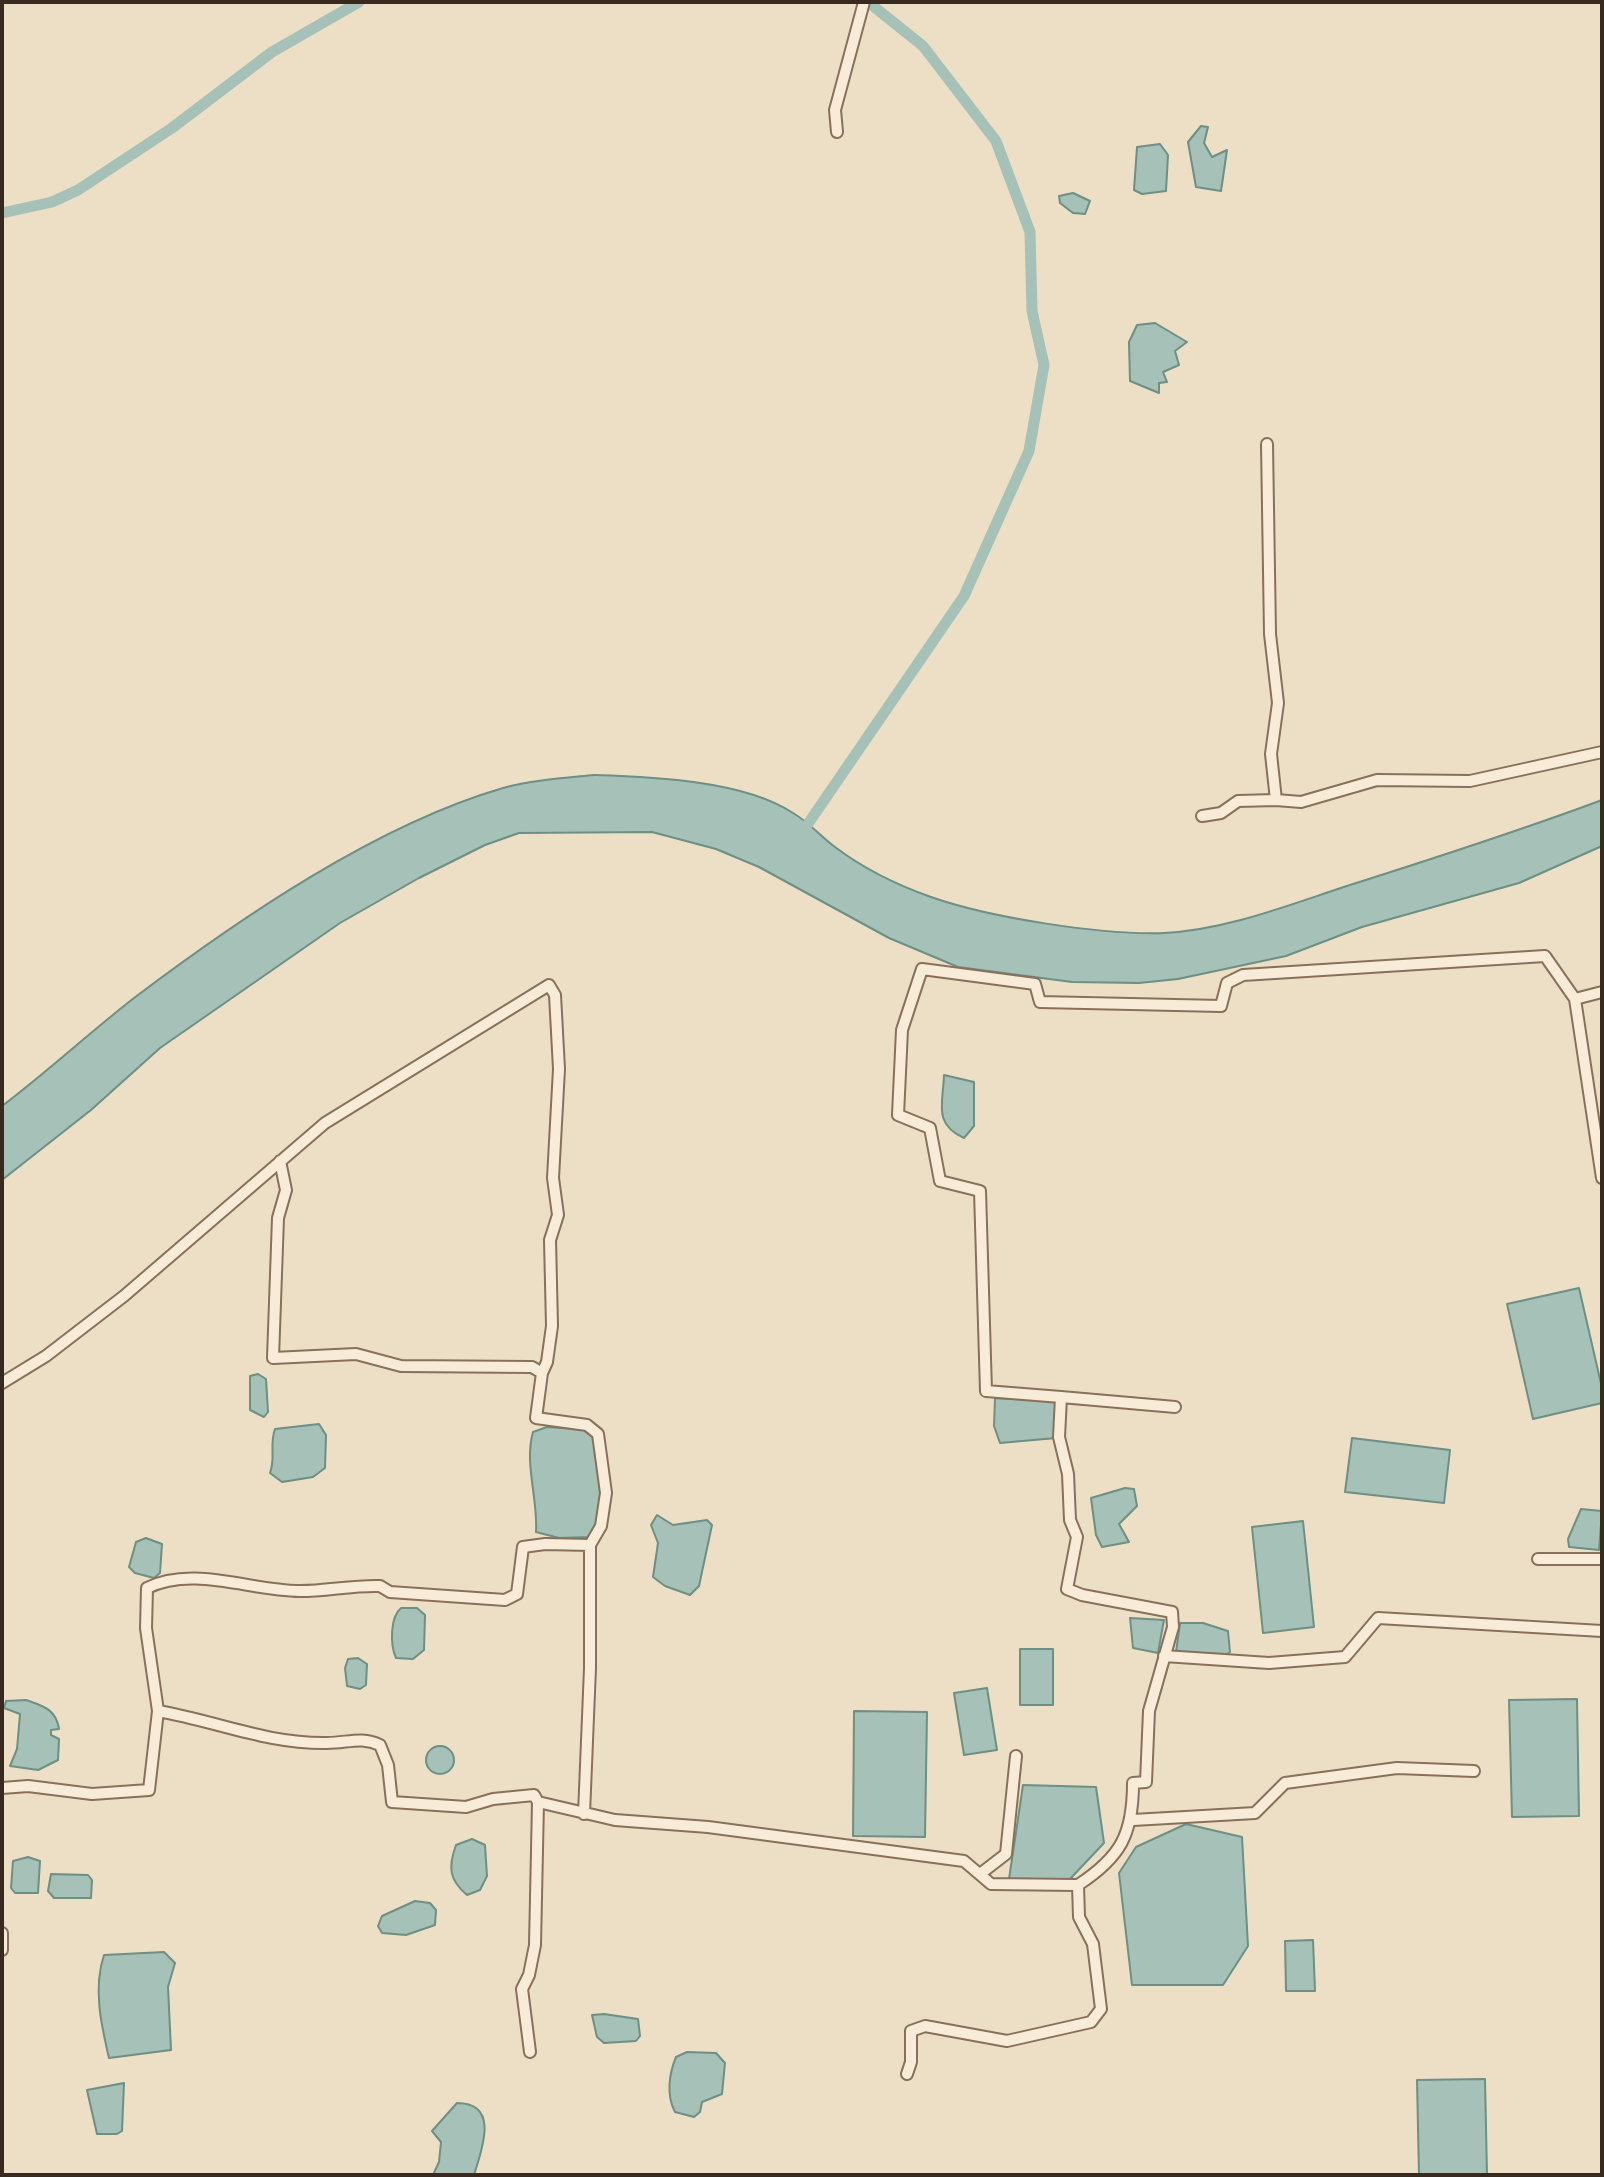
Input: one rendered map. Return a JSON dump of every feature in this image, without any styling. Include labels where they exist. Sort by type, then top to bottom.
[{"type":"street","points":[[837,132],[835,110],[864,2]]},
{"type":"street","points":[[1267,444],[1270,634],[1278,703],[1271,754],[1276,800]]},
{"type":"street","points":[[1202,816],[1221,813],[1238,801],[1301,802],[1377,780],[1470,781],[1602,752]]},
{"type":"street","points":[[1175,1407],[986,1391],[980,1191],[940,1181],[930,1128],[898,1115],[902,1030],[922,969],[1035,984],[1040,1002],[1221,1006],[1227,983],[1243,975],[1545,956],[1575,999],[1602,1178]]},
{"type":"street","points":[[2,1383],[46,1356],[124,1296],[325,1123],[549,985],[555,995],[559,1069],[553,1148],[558,1215],[550,1240],[552,1326],[536,1418],[587,1425],[598,1434],[606,1493],[601,1526],[590,1545],[590,1668],[584,1814]]},
{"type":"street","points":[[1575,999],[1602,992]]},
{"type":"street","points":[[280,1161],[286,1190],[278,1218],[273,1358],[356,1354],[401,1366],[532,1367],[542,1373]]},
{"type":"street","points":[[538,1802],[584,1814],[964,1861],[991,1884],[1078,1885],[1107,1866],[1133,1820],[1133,1783],[1146,1782],[1149,1711],[1173,1627],[1172,1612],[1082,1595],[1067,1589],[1077,1537],[1070,1520],[1068,1474],[1059,1437],[1061,1397]]},
{"type":"street","points":[[2,1798],[2,1788],[28,1786],[92,1794],[149,1790],[158,1711],[145,1613],[147,1588],[163,1580],[185,1578],[296,1591],[380,1586],[390,1592],[505,1600],[517,1594],[523,1547],[590,1545]]},
{"type":"street","points":[[1538,1559],[1602,1559]]},
{"type":"street","points":[[1164,1656],[1269,1663],[1345,1657],[1378,1618],[1602,1631]]},
{"type":"street","points":[[158,1711],[202,1718],[277,1741],[330,1743],[365,1738],[380,1745],[388,1765],[392,1802],[466,1807],[493,1799],[534,1795],[538,1802],[535,1945],[529,1975],[522,1989],[530,2052]]},
{"type":"street","points":[[980,1874],[1006,1854],[1016,1756]]},
{"type":"street","points":[[1133,1820],[1255,1813],[1285,1783],[1354,1772],[1397,1768],[1474,1771]]},
{"type":"street","points":[[907,2074],[911,2062],[911,2031],[925,2026],[1007,2041],[1091,2022],[1101,2009],[1093,1944],[1079,1917],[1078,1885]]},
{"type":"street","points":[[2,1933],[2,1950]]},
{"type":"shaded area","points":[[1201,126],[1208,127],[1204,143],[1212,157],[1227,150],[1221,191],[1196,187],[1188,142]]},
{"type":"shaded area","points":[[1160,144],[1168,155],[1166,191],[1142,194],[1134,190],[1137,147]]},
{"type":"shaded area","points":[[1073,193],[1090,201],[1085,214],[1073,213],[1060,203],[1059,196]]},
{"type":"shaded area","points":[[1155,323],[1187,342],[1175,351],[1179,365],[1163,372],[1167,382],[1159,383],[1159,393],[1130,381],[1129,342],[1137,325]]},
{"type":"shaded area","points":[[594,775],[696,782],[749,793],[793,813],[857,862],[918,892],[984,912],[1109,931],[1164,933],[1235,922],[1602,800],[1602,846],[1519,883],[1362,927],[1286,956],[1178,979],[1139,983],[1072,982],[958,967],[889,938],[759,867],[716,849],[652,832],[519,833],[485,845],[419,878],[340,923],[160,1048],[91,1110],[2,1180],[2,1106],[134,998],[264,906],[358,850],[455,804],[503,788]]},
{"type":"shaded area","points":[[944,1075],[974,1082],[974,1126],[964,1138],[944,1120]]},
{"type":"shaded area","points":[[1579,1288],[1602,1388],[1602,1403],[1533,1419],[1507,1304]]},
{"type":"shaded area","points":[[258,1374],[266,1379],[268,1412],[264,1417],[250,1410],[250,1376]]},
{"type":"shaded area","points":[[995,1398],[1055,1401],[1056,1438],[1000,1443],[994,1426]]},
{"type":"shaded area","points":[[319,1424],[326,1435],[325,1468],[313,1477],[282,1482],[270,1473],[275,1429]]},
{"type":"shaded area","points":[[547,1427],[590,1430],[598,1451],[601,1513],[590,1537],[559,1538],[536,1532],[531,1444],[533,1432]]},
{"type":"shaded area","points":[[1352,1438],[1450,1450],[1444,1503],[1345,1492]]},
{"type":"shaded area","points":[[1125,1488],[1134,1489],[1137,1506],[1119,1524],[1129,1542],[1102,1547],[1096,1535],[1091,1498]]},
{"type":"shaded area","points":[[1581,1509],[1602,1511],[1599,1550],[1569,1547],[1568,1539]]},
{"type":"shaded area","points":[[657,1515],[673,1525],[707,1520],[712,1525],[699,1586],[690,1595],[665,1586],[653,1577],[658,1543],[651,1525]]},
{"type":"shaded area","points":[[1303,1521],[1314,1627],[1263,1633],[1252,1527]]},
{"type":"shaded area","points":[[146,1538],[162,1544],[160,1573],[154,1578],[135,1573],[129,1567],[136,1542]]},
{"type":"shaded area","points":[[401,1608],[417,1608],[425,1615],[424,1650],[413,1659],[396,1658],[394,1652],[393,1624]]},
{"type":"shaded area","points":[[1130,1618],[1164,1620],[1158,1653],[1133,1648]]},
{"type":"shaded area","points":[[1180,1623],[1203,1623],[1228,1631],[1230,1652],[1221,1658],[1176,1652]]},
{"type":"shaded area","points":[[1020,1649],[1053,1649],[1053,1705],[1020,1705]]},
{"type":"shaded area","points":[[358,1658],[367,1664],[366,1685],[360,1689],[347,1686],[345,1668],[348,1659]]},
{"type":"shaded area","points":[[987,1688],[997,1750],[964,1755],[954,1693]]},
{"type":"shaded area","points":[[1577,1699],[1579,1816],[1512,1817],[1509,1700]]},
{"type":"shaded area","points":[[26,1700],[52,1713],[59,1729],[51,1730],[51,1735],[59,1739],[58,1760],[38,1770],[10,1766],[17,1749],[20,1714],[4,1708],[6,1701]]},
{"type":"shaded area","points":[[854,1711],[927,1712],[925,1837],[853,1836]]},
{"type":"shaded area","points":[[440,1746],[450,1750],[454,1760],[450,1770],[440,1774],[430,1770],[426,1760],[430,1750]]},
{"type":"shaded area","points":[[1023,1785],[1096,1787],[1104,1843],[1070,1879],[1009,1879]]},
{"type":"shaded area","points":[[1186,1824],[1242,1837],[1248,1946],[1223,1985],[1132,1985],[1119,1873],[1136,1847]]},
{"type":"shaded area","points":[[472,1839],[485,1845],[487,1876],[480,1890],[467,1895],[457,1884],[451,1867],[456,1845]]},
{"type":"shaded area","points":[[28,1857],[40,1861],[38,1893],[15,1893],[11,1888],[13,1861]]},
{"type":"shaded area","points":[[51,1874],[88,1875],[92,1880],[91,1898],[54,1898],[48,1891]]},
{"type":"shaded area","points":[[415,1901],[430,1903],[436,1910],[435,1925],[406,1935],[382,1933],[378,1926],[382,1916]]},
{"type":"shaded area","points":[[1313,1940],[1315,1991],[1286,1991],[1285,1941]]},
{"type":"shaded area","points":[[164,1952],[175,1963],[168,1987],[171,2050],[109,2058],[99,1993],[104,1955]]},
{"type":"shaded area","points":[[592,2015],[638,2019],[640,2036],[636,2041],[604,2043],[597,2037]]},
{"type":"shaded area","points":[[687,2052],[716,2053],[725,2063],[722,2094],[702,2102],[700,2112],[694,2117],[675,2112],[670,2092],[670,2077],[676,2057]]},
{"type":"shaded area","points":[[1485,2079],[1487,2175],[1419,2175],[1417,2080]]},
{"type":"shaded area","points":[[124,2083],[122,2131],[97,2134],[87,2090]]},
{"type":"shaded area","points":[[457,2103],[470,2105],[479,2111],[483,2119],[485,2129],[474,2175],[433,2175],[439,2162],[441,2142],[432,2131]]},
{"type":"waterway","points":[[2,213],[52,202],[78,190],[172,128],[272,52],[359,2]]},
{"type":"waterway","points":[[801,834],[964,596],[1029,451],[1044,365],[1032,311],[1030,232],[996,141],[923,46],[868,2]]}]
